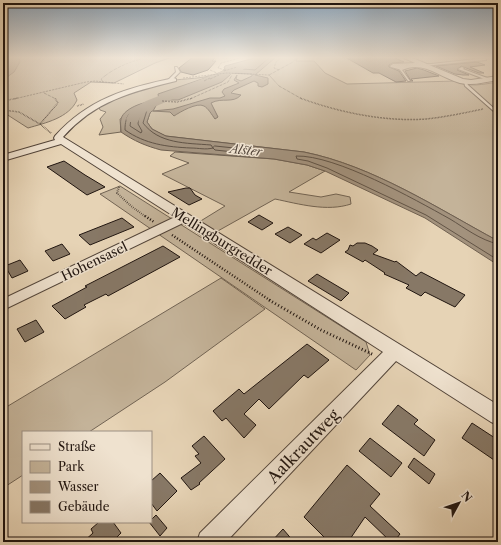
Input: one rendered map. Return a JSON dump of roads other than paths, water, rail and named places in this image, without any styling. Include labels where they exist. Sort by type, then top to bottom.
[{"type":"street","points":[[3,158],[60,139],[78,118],[98,104],[123,93],[163,82]]},
{"type":"street","name":"Mellingburgredder","points":[[60,139],[185,217],[392,355],[498,416]]},
{"type":"street","name":"Hohensasel","points":[[3,305],[185,217]]},
{"type":"street","name":"Aalkrautweg","points":[[209,542],[392,355]]},
{"type":"lane","points":[[465,82],[466,85],[498,114]]},
{"type":"water","points":[[192,82],[221,82],[178,100],[159,100],[158,94]]},
{"type":"water","points":[[251,82],[234,90],[231,93],[241,95],[238,98],[231,100],[219,100],[211,103],[218,117],[215,119],[207,108],[197,105],[174,116],[170,112],[152,111],[147,122],[152,129],[166,136],[304,152],[330,158],[355,167],[404,189],[498,241],[498,265],[425,218],[325,171],[307,165],[274,159],[161,150],[140,143],[121,132],[121,120],[123,115],[138,105],[156,101],[160,102],[153,111],[173,109],[210,98],[220,98],[225,96],[222,92],[224,89],[239,83]]},
{"type":"water","points":[[257,82],[268,82],[268,84],[262,87],[258,86]]},
{"type":"waterway","name":"Alster","points":[[133,119],[136,113],[150,104],[204,82]]}]
